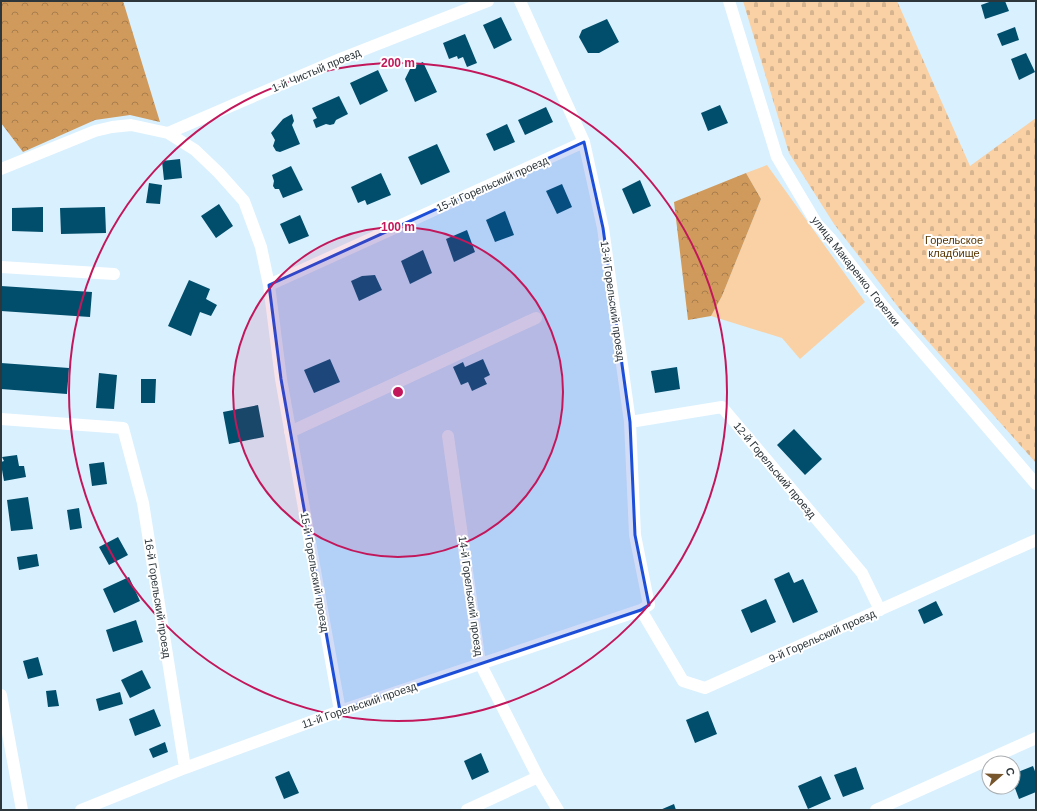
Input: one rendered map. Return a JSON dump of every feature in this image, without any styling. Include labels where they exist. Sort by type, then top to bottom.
[{"type":"street","name":"1-й Чистый проезд","points":[[168,133],[340,59],[488,1]]},
{"type":"street","name":"13-й Горельский проезд","points":[[520,1],[584,142],[603,228],[630,422],[636,535],[649,605],[641,610]]},
{"type":"street","name":"улица Макаренко, Горелки","points":[[729,1],[777,157],[817,224],[830,238],[882,306],[1036,484]]},
{"type":"street","name":"15-й Горельский проезд","points":[[1,169],[95,131],[131,125],[168,133],[195,150],[219,173],[244,201],[260,246],[269,285],[280,373],[340,712]]},
{"type":"street","name":"15-й Горельский проезд","points":[[269,285],[584,142]]},
{"type":"street","points":[[1,267],[114,274]]},
{"type":"street","points":[[290,432],[536,318]]},
{"type":"street","name":"12-й Горельский проезд","points":[[630,422],[722,407],[862,573],[880,610]]},
{"type":"street","name":"16-й Горельский проезд","points":[[1,419],[123,428],[143,503],[185,768]]},
{"type":"street","name":"14-й Горельский проезд","points":[[448,436],[480,663],[538,777],[558,810]]},
{"type":"street","name":"9-й Горельский проезд","points":[[641,610],[683,681],[705,688],[1036,540]]},
{"type":"street","name":"11-й Горельский проезд","points":[[81,810],[185,768],[340,712],[480,663],[641,610]]},
{"type":"street","points":[[1,695],[22,810]]},
{"type":"street","points":[[876,810],[1036,738]]},
{"type":"street","points":[[467,810],[538,777]]},
{"type":"highlighted area","points":[[584,142],[603,228],[630,422],[635,535],[649,605],[641,610],[340,711],[281,379],[269,285]]},
{"type":"green space","points":[[1,1],[123,1],[160,122],[130,115],[95,120],[23,152],[1,123]]},
{"type":"green space","name":"Горельское кладбище","points":[[743,1],[897,1],[970,166],[1036,118],[1036,463],[902,312],[834,224],[789,153]]},
{"type":"green space","points":[[767,165],[865,302],[800,359],[782,338],[711,316],[722,296],[761,199],[746,173]]},
{"type":"green space","points":[[746,173],[761,199],[722,296],[711,316],[688,320],[674,202]]},
{"type":"building","points":[[992,1],[1005,1],[1009,11],[985,19],[981,5]]},
{"type":"building","points":[[501,17],[512,40],[494,49],[483,25]]},
{"type":"building","points":[[607,19],[619,42],[599,53],[588,53],[579,37],[582,30]]},
{"type":"building","points":[[1015,27],[1019,40],[1002,46],[997,34]]},
{"type":"building","points":[[465,34],[477,63],[467,67],[463,57],[458,59],[457,56],[449,59],[443,43]]},
{"type":"building","points":[[1026,53],[1035,72],[1019,80],[1011,59]]},
{"type":"building","points":[[423,62],[437,92],[415,102],[405,79],[411,67]]},
{"type":"building","points":[[378,70],[388,91],[360,105],[350,83]]},
{"type":"building","points":[[339,96],[348,114],[336,120],[334,124],[326,124],[316,128],[313,120],[317,118],[312,108]]},
{"type":"building","points":[[720,105],[728,123],[708,131],[701,113]]},
{"type":"building","points":[[546,107],[553,122],[525,135],[518,120]]},
{"type":"building","points":[[292,114],[294,121],[292,125],[300,144],[280,152],[276,151],[273,146],[275,140],[271,133],[283,119]]},
{"type":"building","points":[[507,124],[515,142],[494,151],[486,134]]},
{"type":"building","points":[[437,144],[450,172],[421,185],[408,157]]},
{"type":"building","points":[[180,159],[182,178],[164,180],[162,161]]},
{"type":"building","points":[[291,166],[303,190],[283,198],[279,189],[275,189],[273,186],[274,181],[272,175]]},
{"type":"building","points":[[381,173],[391,195],[367,205],[365,200],[358,203],[351,187]]},
{"type":"building","points":[[640,180],[651,206],[633,214],[622,189]]},
{"type":"building","points":[[149,183],[162,185],[160,204],[146,203]]},
{"type":"building","points":[[562,184],[572,207],[557,214],[546,191]]},
{"type":"building","points":[[219,204],[233,226],[216,238],[201,216]]},
{"type":"building","points":[[43,207],[43,232],[12,231],[12,208]]},
{"type":"building","points":[[105,207],[106,233],[61,234],[60,208]]},
{"type":"building","points":[[505,211],[514,235],[495,242],[486,220]]},
{"type":"building","points":[[300,215],[309,236],[289,244],[280,224]]},
{"type":"building","points":[[467,230],[475,252],[454,262],[446,239]]},
{"type":"building","points":[[423,250],[432,273],[410,284],[401,261]]},
{"type":"building","points":[[375,275],[382,290],[359,301],[351,281],[362,276]]},
{"type":"building","points":[[189,280],[210,289],[206,299],[217,305],[211,316],[200,312],[191,336],[168,326]]},
{"type":"building","points":[[1,286],[92,292],[90,317],[1,311]]},
{"type":"building","points":[[330,359],[340,382],[314,393],[304,370]]},
{"type":"building","points":[[483,359],[490,375],[484,378],[487,384],[472,391],[468,382],[461,385],[453,367],[463,362],[465,367]]},
{"type":"building","points":[[1,363],[69,368],[67,394],[1,389]]},
{"type":"building","points":[[677,367],[680,389],[655,393],[651,371]]},
{"type":"building","points":[[99,373],[117,375],[114,409],[96,408]]},
{"type":"building","points":[[141,379],[156,379],[155,403],[141,403]]},
{"type":"building","points":[[258,405],[264,437],[229,444],[223,412]]},
{"type":"building","points":[[794,429],[822,459],[805,475],[777,445]]},
{"type":"building","points":[[17,455],[19,466],[24,466],[26,477],[4,481],[1,462],[4,461],[2,457]]},
{"type":"building","points":[[104,462],[107,484],[92,486],[89,464]]},
{"type":"building","points":[[28,497],[33,529],[11,531],[7,500]]},
{"type":"building","points":[[79,508],[82,528],[70,530],[67,510]]},
{"type":"building","points":[[118,537],[128,555],[109,565],[99,547]]},
{"type":"building","points":[[37,554],[39,566],[19,570],[17,557]]},
{"type":"building","points":[[789,572],[794,583],[803,579],[818,612],[793,623],[774,579]]},
{"type":"building","points":[[129,577],[140,601],[114,613],[103,589]]},
{"type":"building","points":[[766,599],[776,622],[751,633],[741,610]]},
{"type":"building","points":[[936,601],[943,615],[924,624],[918,610]]},
{"type":"building","points":[[136,620],[143,642],[113,652],[106,630]]},
{"type":"building","points":[[38,657],[43,675],[28,679],[23,661]]},
{"type":"building","points":[[142,670],[151,688],[130,698],[121,680]]},
{"type":"building","points":[[56,690],[59,706],[48,707],[46,691]]},
{"type":"building","points":[[120,692],[123,704],[99,711],[96,699]]},
{"type":"building","points":[[154,709],[161,726],[135,736],[129,719]]},
{"type":"building","points":[[708,711],[717,734],[695,743],[686,720]]},
{"type":"building","points":[[165,742],[168,752],[153,758],[149,749]]},
{"type":"building","points":[[481,753],[489,772],[472,780],[464,761]]},
{"type":"building","points":[[1033,766],[1036,774],[1036,792],[1019,799],[1018,795],[1021,795],[1021,771]]},
{"type":"building","points":[[856,767],[864,789],[843,797],[834,775]]},
{"type":"building","points":[[289,771],[299,793],[284,799],[275,777]]},
{"type":"building","points":[[821,776],[831,799],[808,809],[798,786]]},
{"type":"building","points":[[674,804],[676,810],[660,810]]}]
